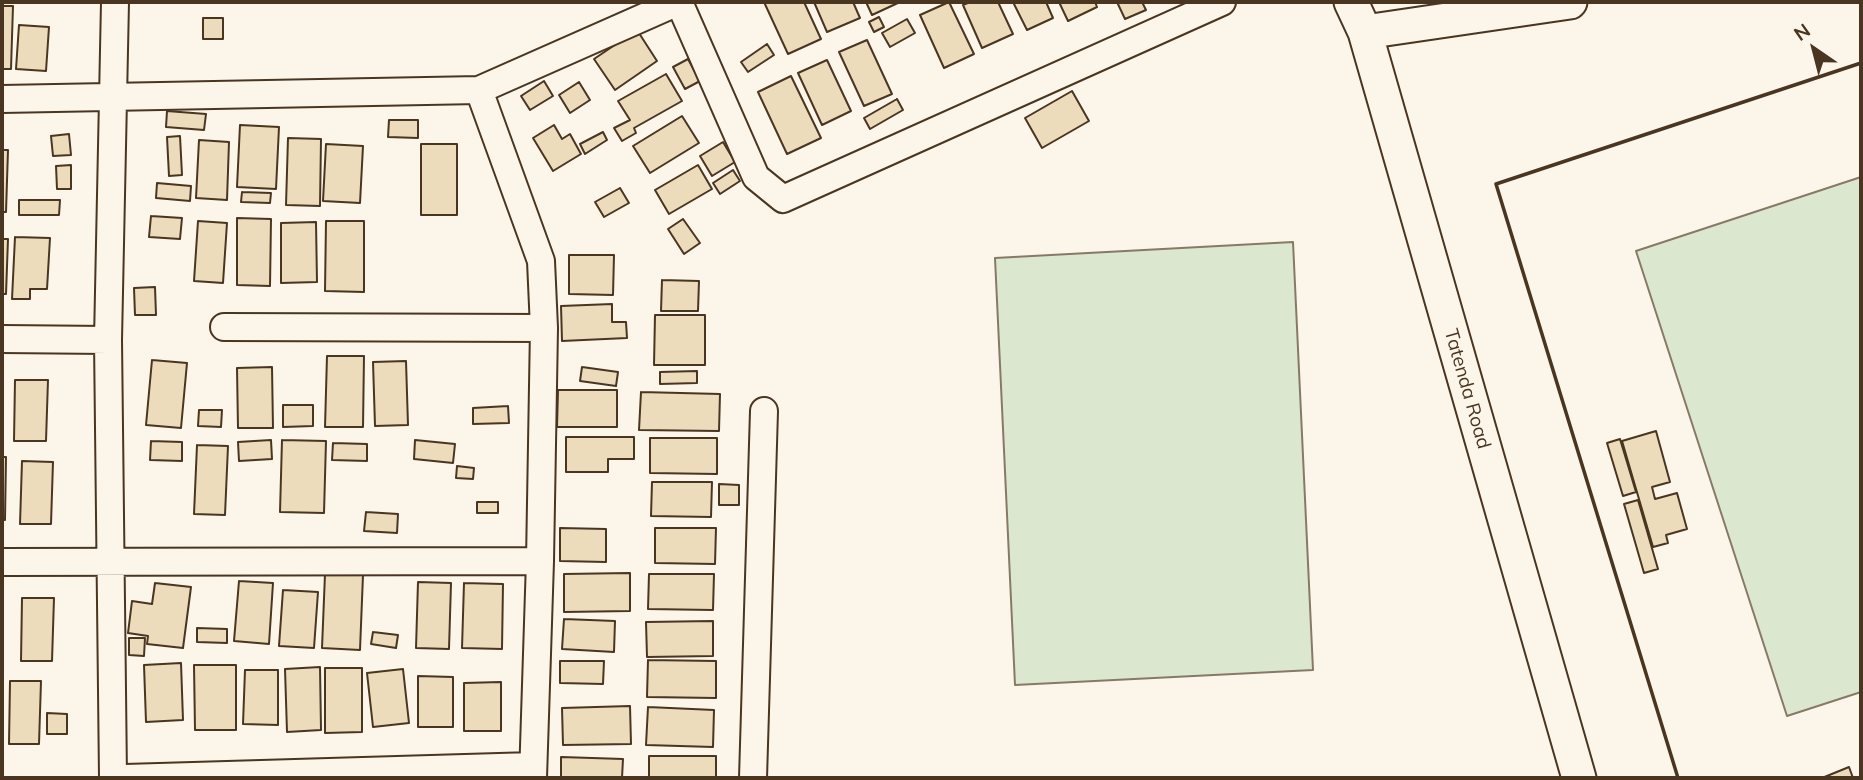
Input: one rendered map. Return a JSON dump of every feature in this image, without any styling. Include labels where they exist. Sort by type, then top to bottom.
[{"type":"street","points":[[113,778],[108,340],[115,2]]},
{"type":"street","points":[[2,99],[479,90],[678,2],[756,177],[783,199],[1222,2]]},
{"type":"street","name":"Tatenda Road","points":[[1351,2],[1365,32],[1579,778]]},
{"type":"street","points":[[1365,32],[1570,2]]},
{"type":"street","points":[[125,778],[533,772],[544,328],[541,261],[479,90]]},
{"type":"street","points":[[224,327],[544,328]]},
{"type":"street","points":[[2,339],[108,340]]},
{"type":"street","points":[[753,778],[764,411]]},
{"type":"street","points":[[2,562],[540,561]]},
{"type":"green space","points":[[1861,177],[1861,692],[1787,716],[1636,251]]},
{"type":"green space","points":[[1293,242],[1313,670],[1015,685],[995,258]]},
{"type":"building","points":[[764,2],[804,2],[821,39],[788,54]]},
{"type":"building","points":[[814,2],[853,2],[860,18],[827,32]]},
{"type":"building","points":[[866,2],[900,2],[872,15]]},
{"type":"building","points":[[949,2],[974,54],[944,68],[920,15]]},
{"type":"building","points":[[970,2],[998,2],[1013,34],[982,48],[963,5]]},
{"type":"building","points":[[1013,2],[1046,2],[1053,18],[1027,30]]},
{"type":"building","points":[[1059,2],[1095,2],[1097,7],[1068,21]]},
{"type":"building","points":[[1117,2],[1142,2],[1146,10],[1125,19]]},
{"type":"building","points":[[2,6],[13,6],[11,69],[2,69]]},
{"type":"building","points":[[879,17],[884,27],[874,32],[869,22]]},
{"type":"building","points":[[203,18],[223,18],[223,39],[203,39]]},
{"type":"building","points":[[907,19],[915,33],[890,47],[882,33]]},
{"type":"building","points":[[19,25],[49,27],[46,71],[16,69]]},
{"type":"building","points":[[637,30],[657,61],[615,90],[594,59]]},
{"type":"building","points":[[867,40],[892,94],[864,106],[839,52]]},
{"type":"building","points":[[767,44],[774,55],[748,72],[741,62]]},
{"type":"building","points":[[688,59],[700,81],[685,89],[673,67]]},
{"type":"building","points":[[827,60],[851,111],[822,125],[798,73]]},
{"type":"building","points":[[666,74],[682,101],[634,128],[636,133],[622,141],[614,128],[630,120],[618,101]]},
{"type":"building","points":[[791,76],[821,138],[787,154],[758,92]]},
{"type":"building","points":[[544,81],[553,96],[530,110],[521,96]]},
{"type":"building","points":[[579,82],[590,100],[570,113],[559,95]]},
{"type":"building","points":[[1072,91],[1089,121],[1042,148],[1025,118]]},
{"type":"building","points":[[897,99],[903,110],[870,129],[864,118]]},
{"type":"building","points":[[167,111],[206,114],[204,130],[166,127]]},
{"type":"building","points":[[682,116],[699,143],[650,173],[633,146]]},
{"type":"building","points":[[389,120],[418,120],[418,138],[388,137]]},
{"type":"building","points":[[240,125],[279,127],[276,189],[237,187]]},
{"type":"building","points":[[554,125],[562,139],[570,134],[581,154],[553,171],[533,138]]},
{"type":"building","points":[[603,132],[607,140],[585,154],[580,144]]},
{"type":"building","points":[[69,134],[71,155],[53,156],[51,136]]},
{"type":"building","points":[[180,136],[182,175],[169,176],[167,137]]},
{"type":"building","points":[[288,138],[321,139],[320,206],[286,205]]},
{"type":"building","points":[[199,140],[229,142],[227,200],[196,198]]},
{"type":"building","points":[[723,142],[735,162],[712,176],[700,156]]},
{"type":"building","points":[[326,144],[363,146],[360,203],[323,201]]},
{"type":"building","points":[[421,144],[457,144],[457,215],[421,215]]},
{"type":"building","points":[[2,150],[8,150],[6,212],[2,212]]},
{"type":"building","points":[[71,165],[71,189],[57,189],[56,166]]},
{"type":"building","points":[[698,165],[712,189],[669,214],[655,190]]},
{"type":"building","points":[[733,170],[740,181],[720,194],[713,183]]},
{"type":"building","points":[[157,183],[191,186],[190,201],[156,198]]},
{"type":"building","points":[[620,188],[629,203],[604,217],[595,202]]},
{"type":"building","points":[[242,192],[271,193],[270,203],[241,202]]},
{"type":"building","points":[[19,200],[60,200],[59,215],[19,215]]},
{"type":"building","points":[[151,216],[182,218],[180,239],[149,237]]},
{"type":"building","points":[[237,218],[271,219],[270,286],[237,285]]},
{"type":"building","points":[[683,219],[700,243],[684,254],[668,229]]},
{"type":"building","points":[[198,221],[227,223],[223,283],[194,281]]},
{"type":"building","points":[[326,221],[364,221],[364,292],[325,291]]},
{"type":"building","points":[[316,222],[317,282],[281,283],[281,223]]},
{"type":"building","points":[[15,237],[50,238],[47,289],[30,289],[30,299],[12,299]]},
{"type":"building","points":[[2,239],[8,239],[6,294],[2,294]]},
{"type":"building","points":[[569,255],[614,255],[613,295],[569,294]]},
{"type":"building","points":[[662,280],[699,281],[698,311],[661,311]]},
{"type":"building","points":[[155,287],[156,315],[135,315],[134,288]]},
{"type":"building","points":[[612,304],[612,322],[626,322],[627,338],[562,341],[561,306]]},
{"type":"building","points":[[655,315],[705,315],[705,365],[654,365]]},
{"type":"building","points":[[327,356],[364,356],[363,427],[325,427]]},
{"type":"building","points":[[152,360],[187,363],[181,428],[146,425]]},
{"type":"building","points":[[406,361],[408,425],[375,426],[373,362]]},
{"type":"building","points":[[272,367],[273,428],[238,428],[237,368]]},
{"type":"building","points":[[582,367],[618,372],[616,386],[580,381]]},
{"type":"building","points":[[697,371],[697,383],[660,384],[660,372]]},
{"type":"building","points":[[15,380],[48,380],[46,441],[14,441]]},
{"type":"building","points":[[558,390],[617,390],[617,427],[557,427]]},
{"type":"building","points":[[641,392],[720,394],[719,431],[639,430]]},
{"type":"building","points":[[283,405],[313,405],[313,426],[283,427]]},
{"type":"building","points":[[508,406],[509,423],[473,424],[473,408]]},
{"type":"building","points":[[199,410],[222,410],[221,427],[198,426]]},
{"type":"building","points":[[1656,431],[1670,482],[1652,487],[1655,499],[1677,493],[1687,529],[1666,535],[1668,543],[1653,547],[1622,441]]},
{"type":"building","points":[[566,437],[634,437],[634,459],[608,459],[608,472],[566,472]]},
{"type":"building","points":[[650,438],[717,438],[717,474],[650,473]]},
{"type":"building","points":[[1620,439],[1636,492],[1623,496],[1607,443]]},
{"type":"building","points":[[271,440],[272,459],[239,461],[238,442]]},
{"type":"building","points":[[282,440],[326,441],[324,513],[280,512]]},
{"type":"building","points":[[415,440],[455,444],[453,463],[414,459]]},
{"type":"building","points":[[151,441],[182,442],[182,461],[150,460]]},
{"type":"building","points":[[333,443],[367,444],[367,461],[332,460]]},
{"type":"building","points":[[197,445],[228,446],[225,515],[194,514]]},
{"type":"building","points":[[2,457],[6,457],[5,520],[2,520]]},
{"type":"building","points":[[22,461],[53,462],[51,524],[20,524]]},
{"type":"building","points":[[457,466],[474,468],[473,479],[456,478]]},
{"type":"building","points":[[652,482],[712,482],[711,517],[651,516]]},
{"type":"building","points":[[719,484],[739,485],[739,505],[719,505]]},
{"type":"building","points":[[1638,500],[1658,569],[1644,573],[1624,504]]},
{"type":"building","points":[[477,502],[498,502],[498,513],[477,513]]},
{"type":"building","points":[[366,512],[398,514],[397,533],[364,531]]},
{"type":"building","points":[[560,528],[606,529],[606,562],[560,561]]},
{"type":"building","points":[[655,528],[716,528],[715,564],[655,563]]},
{"type":"building","points":[[630,573],[630,611],[564,612],[564,574]]},
{"type":"building","points":[[325,574],[363,575],[360,650],[322,648]]},
{"type":"building","points":[[649,574],[714,574],[713,610],[648,609]]},
{"type":"building","points":[[239,581],[273,583],[269,644],[234,641]]},
{"type":"building","points":[[418,582],[451,583],[449,649],[416,648]]},
{"type":"building","points":[[155,583],[191,587],[183,648],[147,644],[148,636],[128,633],[132,601],[152,604]]},
{"type":"building","points":[[464,583],[503,584],[502,649],[462,648]]},
{"type":"building","points":[[283,590],[318,592],[314,648],[279,646]]},
{"type":"building","points":[[22,598],[54,598],[52,661],[21,661]]},
{"type":"building","points":[[564,619],[615,621],[614,652],[562,649]]},
{"type":"building","points":[[713,621],[713,656],[647,657],[646,622]]},
{"type":"building","points":[[197,628],[227,629],[227,643],[197,642]]},
{"type":"building","points":[[373,632],[398,635],[396,648],[371,644]]},
{"type":"building","points":[[129,638],[145,638],[144,656],[129,655]]},
{"type":"building","points":[[648,660],[716,661],[716,698],[647,697]]},
{"type":"building","points":[[560,661],[604,661],[603,684],[560,683]]},
{"type":"building","points":[[181,663],[183,720],[146,722],[144,665]]},
{"type":"building","points":[[194,665],[236,665],[236,730],[195,730]]},
{"type":"building","points":[[320,667],[321,730],[287,732],[285,669]]},
{"type":"building","points":[[325,668],[362,668],[362,732],[325,733]]},
{"type":"building","points":[[403,669],[409,723],[373,727],[367,673]]},
{"type":"building","points":[[245,670],[278,670],[278,725],[243,724]]},
{"type":"building","points":[[418,676],[453,677],[453,727],[418,727]]},
{"type":"building","points":[[10,681],[41,681],[39,744],[9,744]]},
{"type":"building","points":[[501,682],[501,731],[464,731],[464,683]]},
{"type":"building","points":[[630,706],[631,744],[563,745],[562,708]]},
{"type":"building","points":[[648,707],[714,710],[713,747],[646,745]]},
{"type":"building","points":[[47,713],[67,714],[67,734],[47,734]]},
{"type":"building","points":[[649,756],[716,756],[716,778],[649,778]]},
{"type":"building","points":[[561,757],[623,759],[622,778],[561,778]]},
{"type":"building","points":[[1849,767],[1853,778],[1822,778]]},
{"type":"wall","points":[[1678,778],[1496,184],[1861,63]]}]
